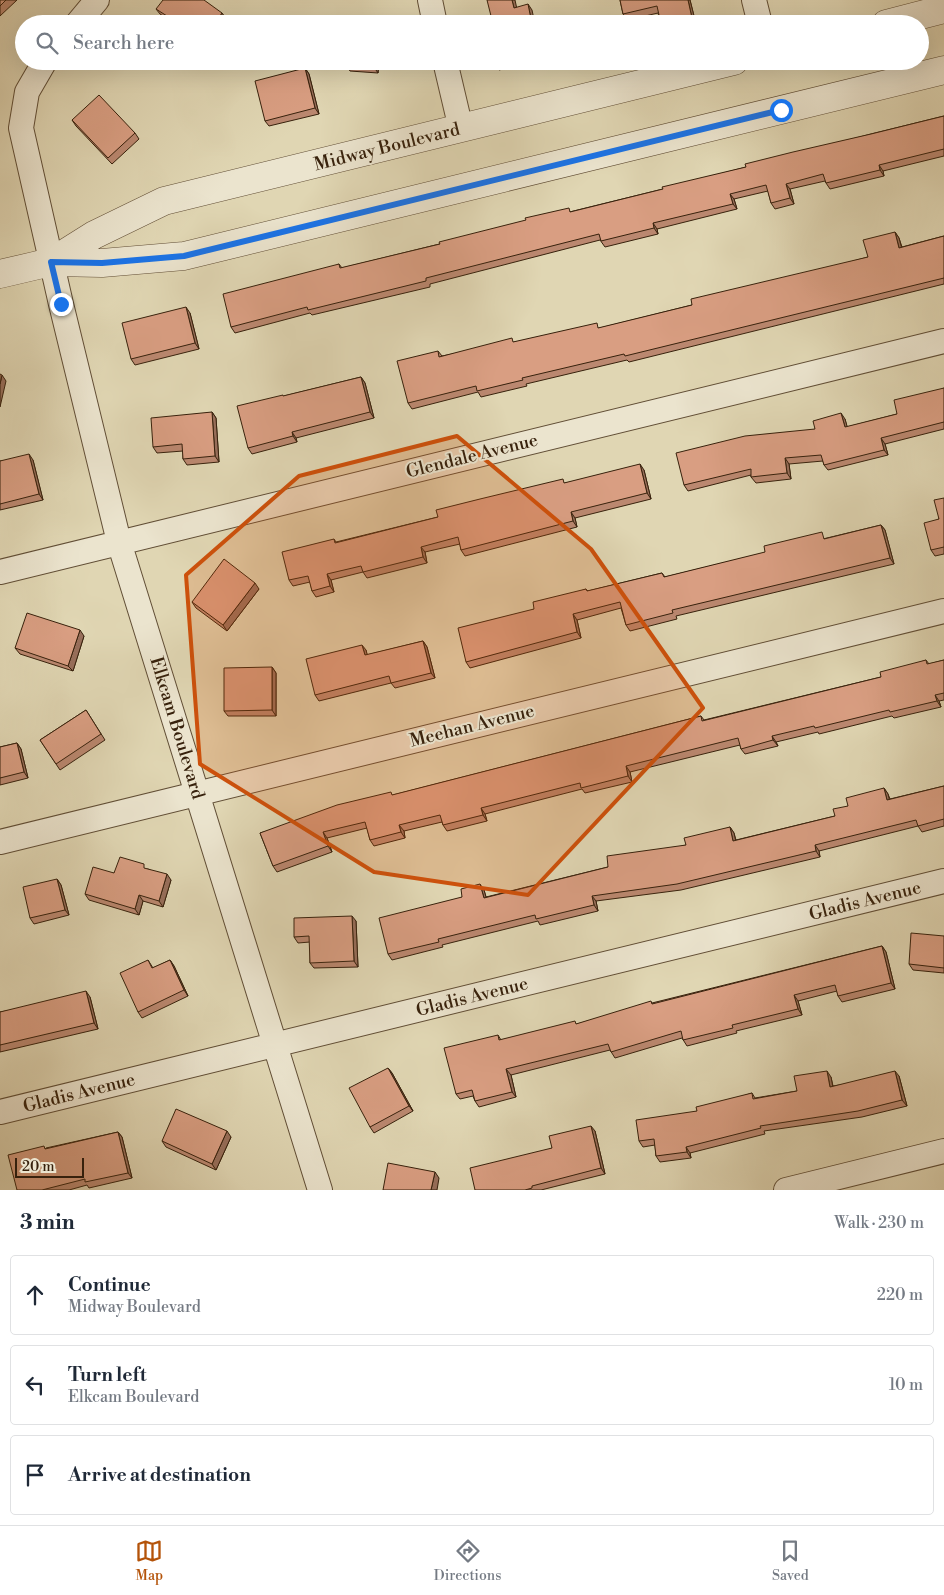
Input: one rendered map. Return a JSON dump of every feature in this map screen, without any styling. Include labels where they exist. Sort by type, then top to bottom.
[{"type":"street","points":[[84,15],[97,0]]},
{"type":"street","points":[[430,0],[434,15]]},
{"type":"street","points":[[754,0],[758,15]]},
{"type":"street","points":[[923,15],[944,10]]},
{"type":"street","name":"Elkcam Boulevard","points":[[40,70],[28,92],[21,128],[51,262],[119,542],[320,1190]]},
{"type":"street","points":[[447,70],[461,129]]},
{"type":"street","name":"Midway Boulevard","points":[[51,262],[94,235],[164,201],[698,70]]},
{"type":"street","name":"Midway Boulevard","points":[[0,274],[51,262],[102,263],[184,256],[944,70]]},
{"type":"street","name":"Glendale Avenue","points":[[0,572],[944,341]]},
{"type":"street","name":"Meehan Avenue","points":[[0,842],[944,611]]},
{"type":"street","name":"Gladis Avenue","points":[[0,1112],[944,881]]},
{"type":"street","points":[[786,1190],[944,1152]]},
{"type":"highlighted area","points":[[457,436],[591,549],[703,708],[528,895],[374,872],[200,764],[186,575],[299,476]]},
{"type":"building","points":[[0,0],[6,0],[0,6]]},
{"type":"building","points":[[163,0],[204,0],[222,13],[221,15],[165,15],[156,9]]},
{"type":"building","points":[[487,0],[512,0],[514,8],[528,4],[530,15],[491,15]]},
{"type":"building","points":[[620,0],[688,0],[691,15],[659,15],[657,6],[623,14]]},
{"type":"building","points":[[297,70],[306,70],[315,108],[265,121],[255,81]]},
{"type":"building","points":[[99,95],[135,133],[108,158],[72,120]]},
{"type":"building","points":[[944,116],[944,149],[879,165],[880,170],[826,183],[823,174],[786,184],[790,198],[771,203],[766,185],[730,194],[733,204],[653,223],[654,228],[601,241],[599,234],[426,278],[426,281],[308,310],[307,307],[231,327],[223,294],[339,264],[340,268],[440,244],[439,242],[526,220],[525,218],[569,208],[570,212],[746,167],[745,164]]},
{"type":"building","points":[[895,232],[899,248],[944,236],[944,278],[625,356],[624,354],[522,378],[523,380],[477,391],[476,386],[408,403],[397,361],[438,351],[439,357],[512,338],[513,342],[597,323],[598,328],[692,305],[691,299],[868,257],[863,240]]},
{"type":"building","points":[[186,307],[195,343],[131,359],[122,323]]},
{"type":"building","points":[[361,377],[370,412],[292,432],[293,436],[248,448],[237,406]]},
{"type":"building","points":[[944,388],[944,422],[881,438],[884,450],[824,465],[821,455],[785,458],[787,473],[751,477],[751,469],[684,485],[676,453],[745,436],[815,429],[813,421],[841,413],[845,427],[897,414],[894,400]]},
{"type":"building","points":[[212,412],[215,456],[183,459],[182,444],[153,447],[151,418]]},
{"type":"building","points":[[29,454],[39,494],[0,504],[0,461]]},
{"type":"building","points":[[640,464],[647,493],[571,512],[573,521],[461,550],[458,537],[421,547],[423,557],[363,572],[361,566],[327,574],[330,586],[312,591],[308,576],[289,580],[282,552],[334,539],[335,543],[438,517],[436,510],[480,499],[563,479],[564,483]]},
{"type":"building","points":[[944,498],[944,547],[931,550],[924,523],[939,519],[934,500]]},
{"type":"building","points":[[881,525],[890,558],[672,610],[673,613],[626,625],[620,602],[573,614],[577,632],[466,662],[458,628],[534,609],[533,602],[662,573],[664,577],[765,552],[764,546],[822,532],[824,539]]},
{"type":"building","points":[[224,559],[255,583],[223,625],[192,602]]},
{"type":"building","points":[[27,613],[80,630],[68,666],[15,648]]},
{"type":"building","points":[[423,641],[431,673],[391,683],[389,676],[315,695],[306,659],[362,645],[365,655]]},
{"type":"building","points":[[926,660],[927,664],[944,660],[944,693],[935,695],[937,701],[772,736],[773,740],[741,749],[738,738],[626,766],[628,776],[581,788],[580,783],[481,808],[483,815],[443,825],[440,815],[399,825],[401,832],[370,840],[365,822],[323,832],[328,846],[273,866],[260,833],[337,805],[391,792],[392,795],[701,716],[702,721],[881,677],[880,672]]},
{"type":"building","points":[[272,667],[272,710],[224,711],[224,668]]},
{"type":"building","points":[[86,710],[101,734],[56,764],[40,740]]},
{"type":"building","points":[[17,743],[24,772],[0,778],[0,747]]},
{"type":"building","points":[[944,786],[944,819],[918,826],[916,820],[815,845],[816,851],[677,884],[592,896],[594,905],[536,919],[535,915],[438,939],[439,942],[388,954],[379,918],[462,897],[461,889],[480,884],[484,898],[608,867],[607,856],[686,845],[684,838],[730,827],[733,841],[835,816],[833,809],[848,806],[846,798],[884,788],[887,800]]},
{"type":"building","points":[[120,857],[144,864],[144,868],[167,874],[159,901],[139,895],[135,909],[85,894],[93,867],[114,873]]},
{"type":"building","points":[[57,879],[65,910],[30,918],[23,887]]},
{"type":"building","points":[[352,916],[354,961],[310,963],[309,936],[294,937],[294,918]]},
{"type":"building","points":[[911,933],[944,936],[944,968],[909,964]]},
{"type":"building","points":[[882,946],[891,983],[838,996],[835,985],[794,995],[798,1009],[732,1025],[733,1028],[683,1040],[681,1031],[611,1052],[608,1044],[506,1069],[512,1092],[475,1101],[472,1090],[456,1094],[444,1048],[498,1035],[499,1040],[575,1021],[576,1024],[651,1001],[652,1004]]},
{"type":"building","points":[[148,960],[152,968],[170,960],[184,990],[138,1012],[120,973]]},
{"type":"building","points":[[86,991],[94,1023],[0,1045],[0,1012]]},
{"type":"building","points":[[388,1068],[409,1106],[370,1127],[349,1088]]},
{"type":"building","points":[[827,1071],[830,1087],[895,1071],[902,1100],[858,1111],[760,1126],[761,1128],[686,1147],[687,1152],[656,1156],[654,1139],[639,1141],[636,1120],[697,1111],[696,1107],[752,1093],[753,1099],[797,1091],[794,1076]]},
{"type":"building","points":[[176,1109],[227,1131],[212,1164],[162,1141]]},
{"type":"building","points":[[591,1126],[601,1168],[532,1186],[532,1188],[525,1190],[475,1190],[470,1168],[552,1148],[549,1136]]},
{"type":"building","points":[[118,1132],[128,1173],[85,1182],[85,1179],[42,1190],[17,1190],[8,1155],[44,1146],[45,1149]]},
{"type":"building","points":[[388,1163],[435,1172],[431,1190],[383,1190]]},
{"type":"route","points":[[61,304],[51,262],[102,263],[184,256],[781,110]]}]
